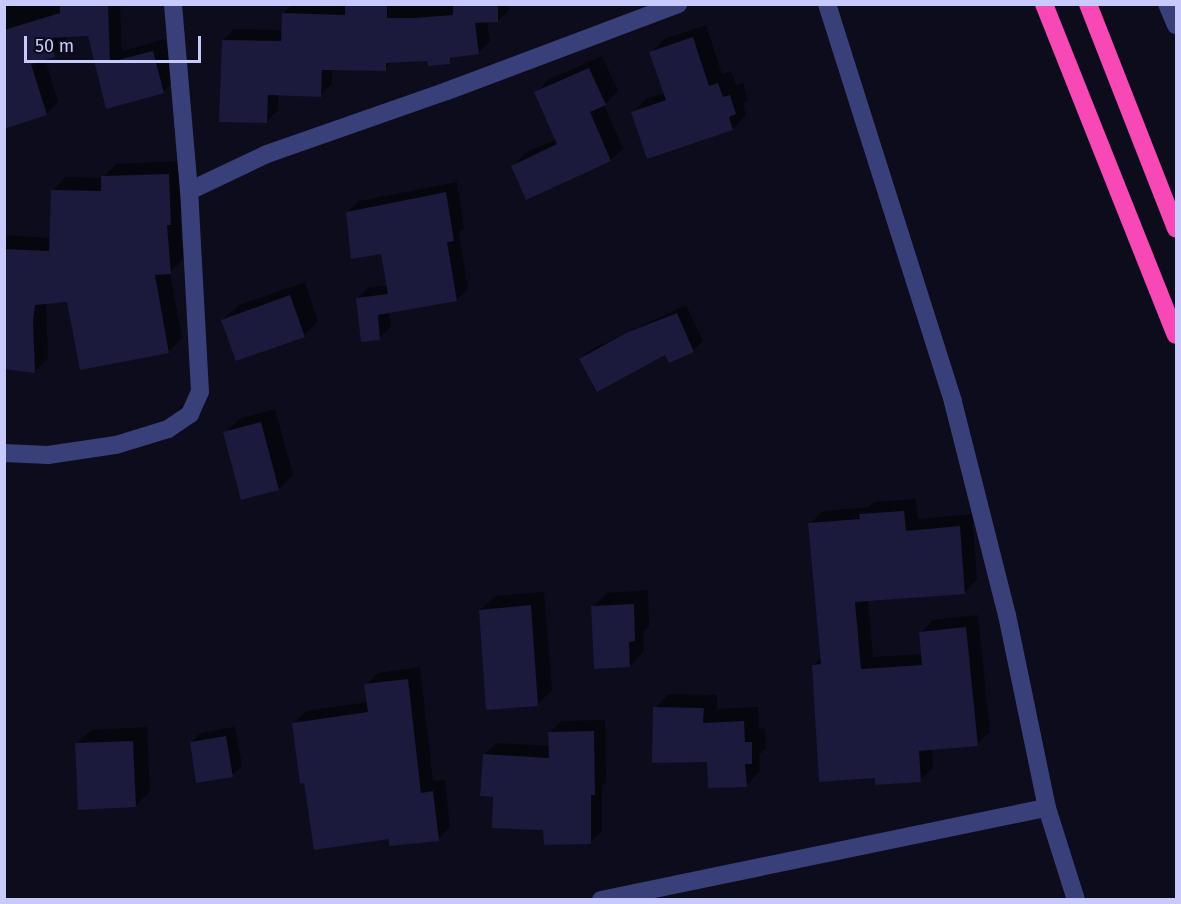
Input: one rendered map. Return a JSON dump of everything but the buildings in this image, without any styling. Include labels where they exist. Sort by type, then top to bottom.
[{"type":"highway","points":[[1044,4],[1176,335]]},
{"type":"highway","points":[[1088,4],[1176,228]]},
{"type":"street","points":[[4,453],[48,456],[116,445],[168,429],[190,414],[200,392],[189,191],[172,4]]},
{"type":"street","points":[[189,191],[267,154],[447,91],[678,4]]},
{"type":"street","points":[[827,4],[953,402],[1007,615],[1047,808],[1076,900]]},
{"type":"street","points":[[1167,4],[1176,25]]},
{"type":"street","points":[[601,900],[1047,808]]}]
